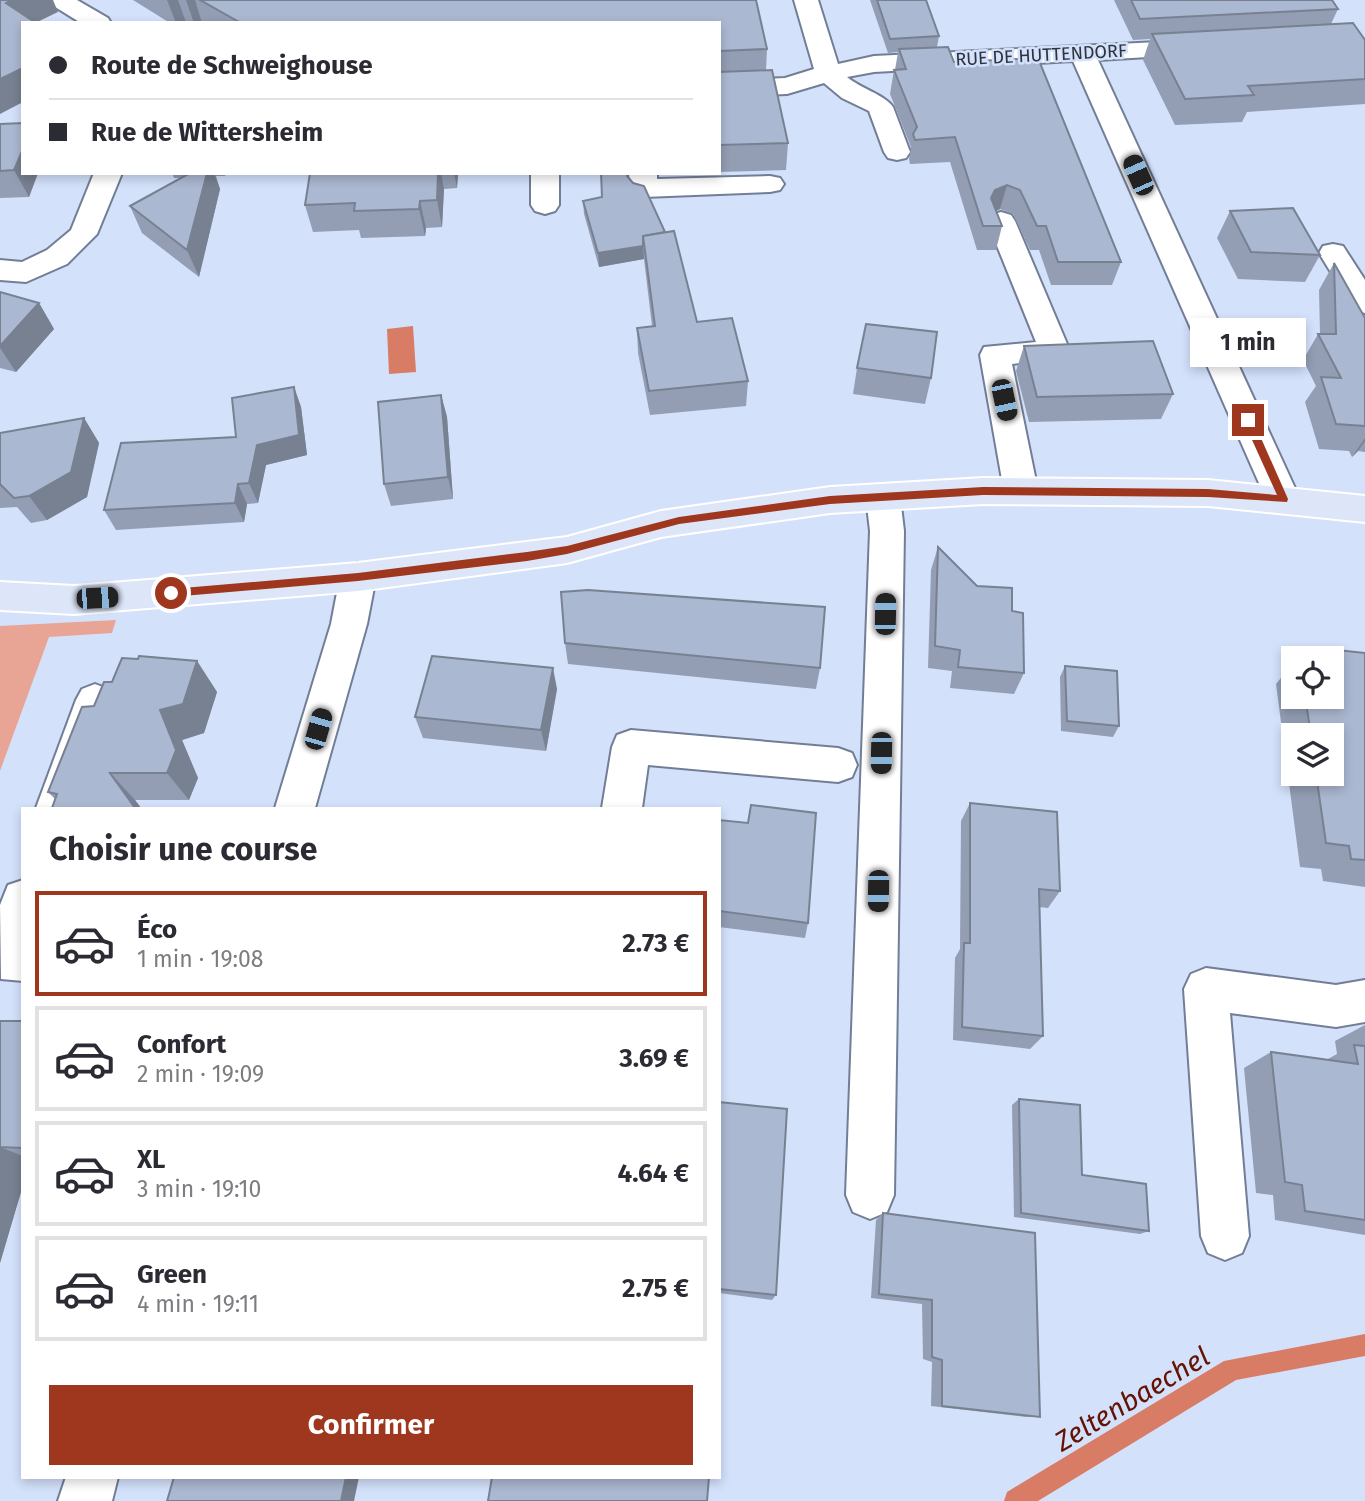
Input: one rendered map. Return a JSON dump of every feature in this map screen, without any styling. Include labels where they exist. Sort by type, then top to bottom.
[{"type":"main road","points":[[0,596],[74,600],[358,577],[567,550],[697,517],[803,503],[883,497],[1021,491],[1208,493],[1365,509]]},
{"type":"street","points":[[60,0],[96,21]]},
{"type":"street","points":[[806,0],[828,73],[851,93],[880,107],[897,152]]},
{"type":"street","name":"RUE DE HUTTENDORF","points":[[721,89],[787,86],[828,73],[874,64],[1217,46]]},
{"type":"street","points":[[1082,53],[1283,499]]},
{"type":"street","points":[[0,270],[26,272],[57,257],[83,234],[107,175]]},
{"type":"street","points":[[545,175],[545,205]]},
{"type":"street","points":[[643,175],[644,188],[770,184]]},
{"type":"street","points":[[1001,221],[1055,351],[995,355],[1021,491]]},
{"type":"street","points":[[1333,253],[1365,303]]},
{"type":"street","points":[[870,1195],[887,531],[883,497]]},
{"type":"street","points":[[295,807],[349,624],[358,577]]},
{"type":"street","points":[[55,807],[94,700]]},
{"type":"street","points":[[622,807],[631,747],[838,765]]},
{"type":"street","points":[[21,905],[1,959],[21,961]]},
{"type":"street","points":[[1226,1236],[1206,989],[1336,1006],[1365,1001]]},
{"type":"street","points":[[85,1501],[91,1479]]},
{"type":"shaded area","points":[[413,326],[416,372],[389,374],[387,329]]},
{"type":"shaded area","points":[[116,620],[112,633],[49,637],[0,771],[0,626]]},
{"type":"building","points":[[0,0],[12,0],[6,3],[33,21],[21,21],[21,69],[0,79]]},
{"type":"building","points":[[200,0],[756,0],[767,49],[721,51],[721,21],[237,21]]},
{"type":"building","points":[[877,0],[926,0],[939,36],[890,39]]},
{"type":"building","points":[[1131,0],[1332,0],[1338,9],[1140,19]]},
{"type":"building","points":[[1353,23],[1365,40],[1365,79],[1248,86],[1254,95],[1185,99],[1152,34]]},
{"type":"building","points":[[948,47],[954,62],[1038,58],[1121,262],[1058,262],[1046,226],[1037,226],[1020,190],[1007,185],[995,190],[991,198],[1002,226],[983,226],[955,137],[915,140],[913,134],[917,127],[894,70],[906,69],[899,49]]},
{"type":"building","points":[[772,70],[788,143],[721,145],[721,72]]},
{"type":"building","points":[[21,123],[21,154],[14,170],[0,171],[0,124]]},
{"type":"building","points":[[186,175],[206,175],[187,250],[130,206]]},
{"type":"building","points":[[310,175],[438,175],[437,200],[420,201],[419,209],[354,211],[355,203],[305,205]]},
{"type":"building","points":[[601,175],[627,175],[633,183],[644,186],[665,232],[643,236],[643,246],[598,253],[583,201],[602,197]]},
{"type":"building","points":[[1293,208],[1320,255],[1251,252],[1230,211]]},
{"type":"building","points":[[674,231],[697,322],[732,318],[748,381],[649,391],[637,328],[655,326],[643,236]]},
{"type":"building","points":[[1334,263],[1365,318],[1365,426],[1336,424],[1321,377],[1341,378],[1318,334],[1336,334]]},
{"type":"building","points":[[0,292],[39,303],[0,346]]},
{"type":"building","points":[[866,324],[937,332],[931,378],[857,368]]},
{"type":"building","points":[[1153,341],[1173,394],[1037,397],[1024,346]]},
{"type":"building","points":[[294,387],[299,435],[257,445],[249,483],[238,484],[235,503],[104,510],[121,443],[236,437],[232,398]]},
{"type":"building","points":[[441,395],[448,477],[384,484],[378,402]]},
{"type":"building","points":[[84,418],[71,472],[29,496],[14,498],[0,484],[0,433]]},
{"type":"building","points":[[938,547],[977,586],[1012,588],[1012,611],[1023,613],[1024,673],[958,667],[960,650],[935,646]]},
{"type":"building","points":[[588,590],[825,607],[820,668],[565,643],[561,592]]},
{"type":"building","points":[[1344,651],[1365,653],[1365,860],[1351,859],[1349,846],[1326,843],[1318,786],[1344,786],[1344,723],[1309,723],[1307,709],[1344,709]]},
{"type":"building","points":[[139,656],[197,661],[183,704],[160,710],[176,750],[167,773],[110,773],[134,807],[52,807],[57,794],[48,792],[82,707],[94,706],[104,682],[112,682],[122,658],[138,659]]},
{"type":"building","points":[[432,656],[553,668],[541,730],[415,717]]},
{"type":"building","points":[[1065,666],[1117,671],[1119,726],[1067,721]]},
{"type":"building","points":[[970,803],[1057,812],[1060,891],[1039,889],[1043,1036],[962,1027],[964,943],[970,943]]},
{"type":"building","points":[[751,805],[816,813],[808,923],[721,911],[721,820],[748,823]]},
{"type":"building","points":[[0,1021],[21,1021],[21,1148],[0,1147]]},
{"type":"building","points":[[1354,1045],[1365,1046],[1365,1220],[1305,1211],[1302,1185],[1285,1182],[1271,1052],[1358,1064]]},
{"type":"building","points":[[1019,1099],[1080,1105],[1082,1175],[1146,1184],[1149,1231],[1021,1213]]},
{"type":"building","points":[[721,1102],[787,1109],[776,1295],[721,1289]]},
{"type":"building","points":[[883,1213],[1035,1233],[1040,1417],[942,1406],[942,1360],[932,1357],[932,1300],[879,1294]]},
{"type":"building","points":[[173,1479],[346,1479],[341,1501],[167,1501]]},
{"type":"building","points":[[492,1479],[709,1479],[707,1501],[488,1501]]},
{"type":"waterway","name":"Zeltenbaechel","points":[[1016,1501],[1232,1369],[1365,1345]]},
{"type":"route","points":[[171,593],[358,577],[527,556],[567,550],[679,520],[830,500],[983,491],[1208,493],[1283,499],[1248,420]]}]
